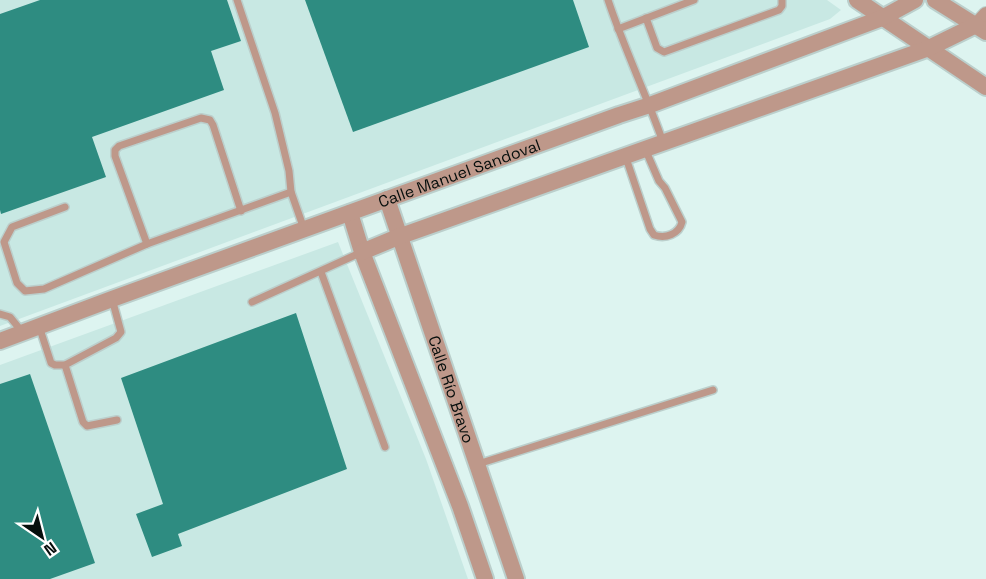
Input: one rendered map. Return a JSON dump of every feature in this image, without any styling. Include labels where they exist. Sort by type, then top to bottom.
[{"type":"street","points":[[856,0],[986,87]]},
{"type":"street","name":"Calle Manuel Sandoval","points":[[0,341],[112,298],[650,105],[882,18],[915,0]]},
{"type":"street","points":[[935,0],[983,24]]},
{"type":"street","points":[[362,252],[663,141],[929,48],[983,24]]},
{"type":"street","name":"Calle Río Bravo","points":[[387,200],[516,579]]},
{"type":"street","name":"Calle Río Bravo","points":[[350,213],[362,252],[460,506],[485,579]]},
{"type":"lane","points":[[237,0],[275,113],[289,171],[291,192],[304,229]]},
{"type":"lane","points":[[608,0],[663,141]]},
{"type":"lane","points":[[618,28],[694,0]]},
{"type":"lane","points":[[646,18],[657,48],[668,52],[779,10],[782,0]]},
{"type":"lane","points":[[147,244],[115,156],[119,146],[201,118],[210,120],[241,211]]},
{"type":"lane","points":[[625,155],[654,235],[661,237],[671,235],[681,228],[682,222],[665,188],[659,181],[645,148]]},
{"type":"lane","points":[[65,207],[12,227],[4,242],[18,283],[24,291],[44,289],[147,244],[291,192]]},
{"type":"lane","points":[[252,302],[362,252]]},
{"type":"lane","points":[[321,272],[385,447]]},
{"type":"lane","points":[[39,327],[51,363],[65,365],[116,338],[121,332],[112,298]]},
{"type":"lane","points":[[0,314],[10,317],[23,333]]},
{"type":"lane","points":[[65,365],[83,422],[87,426],[117,420]]},
{"type":"lane","points":[[476,464],[713,390]]},
{"type":"shaded area","points":[[0,0],[827,0],[841,10],[830,19],[0,326]]},
{"type":"shaded area","points":[[338,242],[426,459],[468,579],[0,579],[0,365]]},
{"type":"building","points":[[40,0],[227,0],[241,41],[211,51],[224,90],[92,137],[106,177],[1,214],[0,14]]},
{"type":"building","points":[[305,0],[573,0],[589,47],[353,132]]},
{"type":"building","points":[[296,313],[347,469],[178,534],[182,546],[152,557],[136,514],[163,504],[121,378]]},
{"type":"building","points":[[30,374],[95,563],[50,579],[0,579],[0,384]]}]
